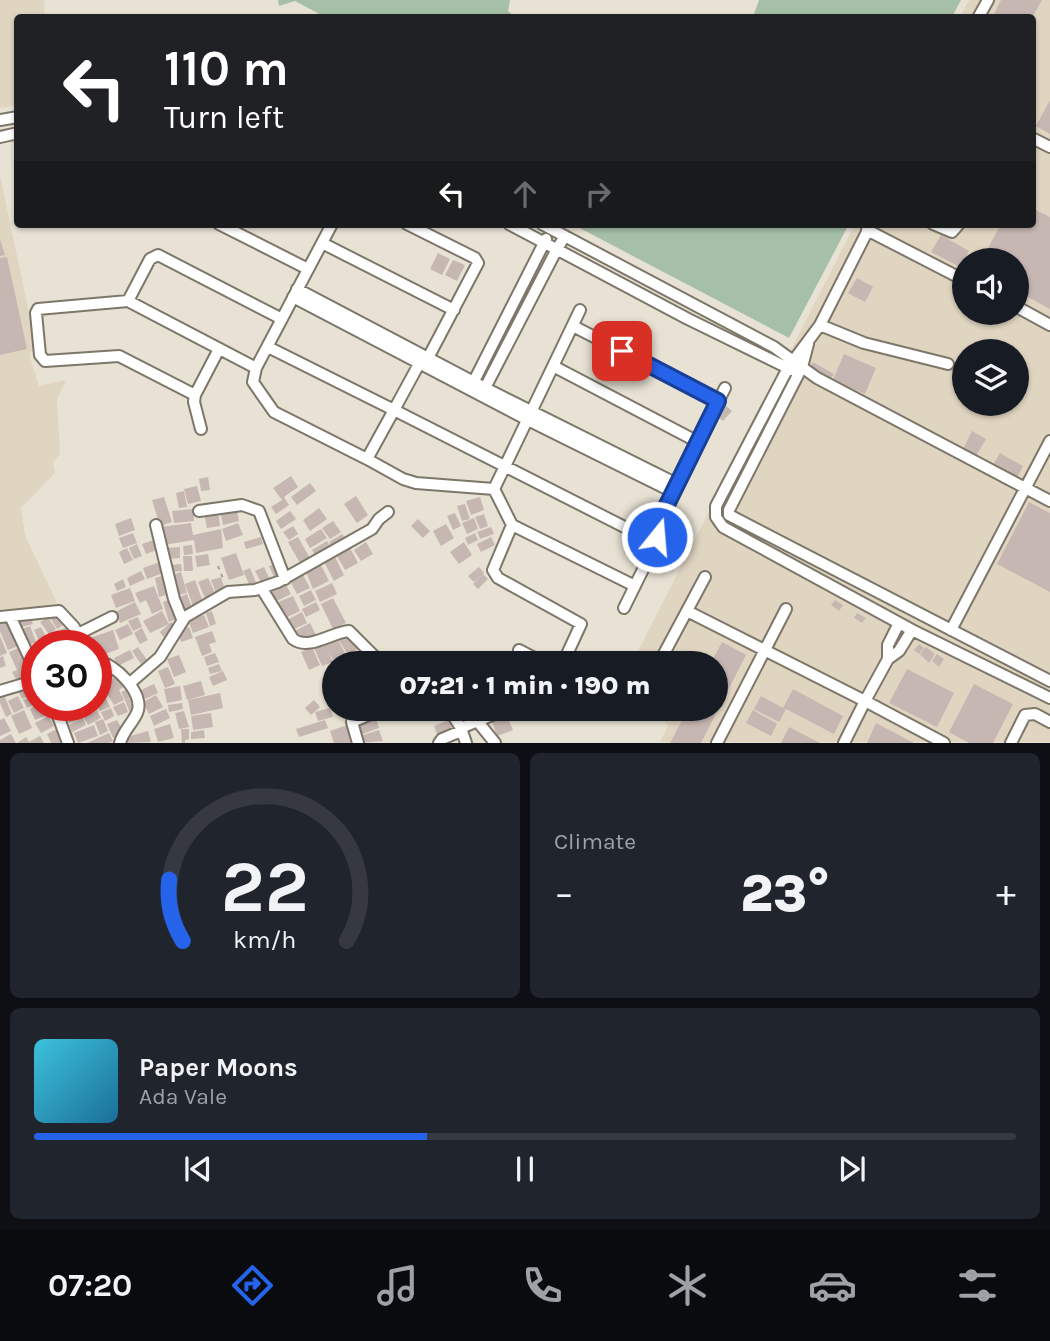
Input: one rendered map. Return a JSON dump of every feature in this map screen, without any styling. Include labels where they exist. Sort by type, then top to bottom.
[{"type":"street","points":[[227,228],[308,269]]},
{"type":"street","points":[[330,228],[256,368],[253,382],[274,412],[403,479],[416,483],[494,489]]},
{"type":"street","points":[[367,459],[454,310],[477,265],[477,260],[415,228]]},
{"type":"street","points":[[516,228],[688,319],[796,367],[1050,501]]},
{"type":"street","points":[[472,386],[544,243],[546,228]]},
{"type":"street","points":[[550,228],[762,341],[796,367]]},
{"type":"street","points":[[717,520],[728,513],[808,341],[820,325],[868,228]]},
{"type":"street","points":[[871,228],[952,273]]},
{"type":"street","points":[[483,392],[565,236]]},
{"type":"street","points":[[322,243],[454,310]]},
{"type":"street","points":[[128,301],[150,259],[158,255],[282,318]]},
{"type":"street","points":[[295,293],[529,416],[675,488]]},
{"type":"street","points":[[195,395],[119,356],[50,362],[42,358],[36,313],[38,309],[128,301],[256,368]]},
{"type":"street","points":[[494,489],[580,310]]},
{"type":"street","points":[[1029,313],[1050,324]]},
{"type":"street","points":[[820,325],[864,343],[948,364]]},
{"type":"street","points":[[573,326],[718,401]]},
{"type":"street","points":[[268,347],[656,543]]},
{"type":"street","points":[[201,429],[194,402],[195,395],[219,349]]},
{"type":"street","points":[[553,366],[698,442]]},
{"type":"street","points":[[796,367],[716,506],[717,520],[723,527],[912,630],[1050,698]]},
{"type":"street","points":[[624,608],[656,543],[657,525],[725,388]]},
{"type":"street","points":[[951,630],[1050,441]]},
{"type":"street","points":[[494,489],[512,525],[635,586]]},
{"type":"street","points":[[199,511],[242,505],[258,509],[285,579]]},
{"type":"street","points":[[131,685],[160,657],[182,619],[228,592],[261,589],[285,579],[372,529],[388,512]]},
{"type":"street","points":[[728,513],[1050,681]]},
{"type":"street","points":[[512,525],[493,570],[498,578],[581,624],[569,651]]},
{"type":"street","points":[[156,526],[174,599],[182,619]]},
{"type":"street","points":[[665,651],[705,577]]},
{"type":"street","points":[[261,589],[293,639],[299,643],[349,631],[369,651]]},
{"type":"street","points":[[717,743],[786,609]]},
{"type":"street","points":[[21,646],[5,617],[59,611],[75,630]]},
{"type":"street","points":[[687,611],[944,743]]},
{"type":"street","points":[[86,630],[112,617]]},
{"type":"street","points":[[888,659],[888,645],[899,623]]},
{"type":"street","points":[[844,743],[888,659],[899,651],[912,630]]},
{"type":"street","points":[[112,668],[131,685],[139,710],[120,743]]},
{"type":"street","points":[[0,691],[21,685]]},
{"type":"street","points":[[1011,743],[1025,715],[1035,714],[1050,722]]},
{"type":"street","points":[[60,721],[68,743]]},
{"type":"street","points":[[354,721],[352,722],[358,743]]},
{"type":"street","points":[[456,721],[466,743]]},
{"type":"street","points":[[439,743],[478,722],[495,743]]},
{"type":"path","points":[[218,566],[228,592]]},
{"type":"shaded area","points":[[0,0],[44,0],[45,14],[14,14],[14,106],[0,108]]},
{"type":"shaded area","points":[[969,0],[1050,0],[1050,742],[660,742],[668,726],[664,721],[728,721],[728,651],[638,651],[853,228],[1036,228],[1036,14],[962,14]]},
{"type":"shaded area","points":[[0,175],[36,346],[29,354],[39,386],[66,380],[57,400],[60,454],[53,463],[55,473],[21,508],[25,535],[57,603],[0,611]]},
{"type":"green space","points":[[278,0],[510,0],[508,11],[512,14],[319,14],[295,1],[279,6]]},
{"type":"green space","points":[[759,0],[961,0],[954,14],[754,14]]},
{"type":"green space","points":[[580,228],[847,228],[789,338]]},
{"type":"building","points":[[1001,0],[1042,0],[1034,14],[994,14]]},
{"type":"building","points":[[1050,100],[1050,134],[1036,126]]},
{"type":"building","points":[[1036,210],[1050,217],[1050,309],[1029,298],[1029,248],[988,248],[999,228],[1036,228]]},
{"type":"building","points":[[941,235],[964,248],[952,248],[952,263],[931,252]]},
{"type":"building","points":[[0,239],[5,255],[0,256]]},
{"type":"building","points":[[438,253],[450,259],[442,275],[430,269]]},
{"type":"building","points":[[7,257],[27,349],[0,355],[0,258]]},
{"type":"building","points":[[453,260],[465,265],[457,281],[445,275]]},
{"type":"building","points":[[857,278],[873,287],[865,302],[848,293]]},
{"type":"building","points":[[844,354],[876,368],[865,394],[833,380]]},
{"type":"building","points":[[813,362],[834,374],[830,380],[809,368]]},
{"type":"building","points":[[721,402],[732,411],[723,421],[713,413]]},
{"type":"building","points":[[972,431],[986,439],[976,456],[963,449]]},
{"type":"building","points":[[1000,453],[1023,466],[1017,478],[993,465]]},
{"type":"building","points":[[291,476],[298,487],[284,497],[289,505],[276,514],[271,507],[282,500],[273,488]]},
{"type":"building","points":[[208,477],[210,490],[201,491],[199,479]]},
{"type":"building","points":[[310,483],[316,491],[297,505],[291,497]]},
{"type":"building","points":[[197,486],[201,501],[188,504],[184,489]]},
{"type":"building","points":[[184,491],[187,507],[179,508],[176,493]]},
{"type":"building","points":[[356,496],[368,515],[357,523],[344,504]]},
{"type":"building","points":[[164,497],[172,522],[160,526],[152,500]]},
{"type":"building","points":[[480,497],[484,510],[471,515],[466,501]]},
{"type":"building","points":[[1029,502],[1050,513],[1050,592],[997,564]]},
{"type":"building","points":[[465,504],[470,519],[462,521],[457,506]]},
{"type":"building","points":[[236,507],[239,521],[223,525],[220,511]]},
{"type":"building","points":[[319,508],[327,519],[310,531],[303,520]]},
{"type":"building","points":[[193,509],[194,521],[174,523],[172,511]]},
{"type":"building","points":[[218,510],[220,526],[207,528],[204,513]]},
{"type":"building","points":[[290,511],[296,519],[281,529],[276,521]]},
{"type":"building","points":[[455,513],[461,526],[453,530],[447,516]]},
{"type":"building","points":[[484,514],[488,526],[480,529],[475,517]]},
{"type":"building","points":[[131,518],[135,530],[119,536],[115,524]]},
{"type":"building","points":[[474,518],[478,529],[467,534],[462,523]]},
{"type":"building","points":[[418,519],[430,531],[423,538],[411,526]]},
{"type":"building","points":[[333,521],[341,532],[330,539],[322,528]]},
{"type":"building","points":[[191,523],[193,535],[221,529],[223,548],[196,553],[194,540],[164,545],[161,527]]},
{"type":"building","points":[[238,523],[243,535],[226,541],[222,529]]},
{"type":"building","points":[[446,524],[454,538],[441,546],[433,531]]},
{"type":"building","points":[[293,526],[298,534],[289,540],[283,532]]},
{"type":"building","points":[[491,527],[494,534],[480,539],[477,532]]},
{"type":"building","points":[[321,529],[327,538],[310,548],[305,539]]},
{"type":"building","points":[[133,533],[137,543],[123,548],[119,538]]},
{"type":"building","points":[[475,533],[478,540],[468,545],[465,538]]},
{"type":"building","points":[[342,534],[347,541],[334,550],[329,542]]},
{"type":"building","points":[[261,537],[263,544],[246,549],[244,542]]},
{"type":"building","points":[[298,537],[311,560],[301,565],[288,542]]},
{"type":"building","points":[[491,537],[495,545],[481,552],[477,544]]},
{"type":"building","points":[[157,539],[160,549],[146,554],[142,544]]},
{"type":"building","points":[[327,541],[333,550],[317,559],[312,550]]},
{"type":"building","points":[[366,542],[373,554],[361,561],[354,550]]},
{"type":"building","points":[[464,542],[472,555],[459,564],[450,552]]},
{"type":"building","points":[[137,544],[142,556],[134,559],[129,548]]},
{"type":"building","points":[[192,545],[193,554],[184,555],[183,546]]},
{"type":"building","points":[[180,547],[180,558],[166,559],[165,548]]},
{"type":"building","points":[[127,548],[133,560],[124,564],[119,552]]},
{"type":"building","points":[[350,548],[358,563],[345,570],[337,556]]},
{"type":"building","points":[[236,553],[244,575],[229,580],[221,558]]},
{"type":"building","points":[[208,554],[210,565],[197,567],[195,556]]},
{"type":"building","points":[[183,556],[192,556],[193,571],[184,571]]},
{"type":"building","points":[[335,557],[344,575],[334,581],[324,562]]},
{"type":"building","points":[[160,562],[163,573],[147,579],[143,568]]},
{"type":"building","points":[[181,564],[182,571],[170,572],[170,565]]},
{"type":"building","points":[[276,564],[280,575],[274,577],[269,566]]},
{"type":"building","points":[[321,565],[329,581],[313,589],[306,572]]},
{"type":"building","points":[[264,567],[271,582],[263,586],[255,571]]},
{"type":"building","points":[[479,567],[484,573],[474,582],[468,576]]},
{"type":"building","points":[[250,568],[257,585],[251,588],[243,571]]},
{"type":"building","points":[[141,571],[145,579],[130,586],[127,578]]},
{"type":"building","points":[[181,572],[187,593],[174,596],[169,576]]},
{"type":"building","points":[[483,574],[488,579],[478,589],[473,584]]},
{"type":"building","points":[[166,575],[170,594],[159,597],[155,578]]},
{"type":"building","points":[[303,575],[310,588],[297,594],[290,581]]},
{"type":"building","points":[[221,577],[225,590],[216,593],[211,580]]},
{"type":"building","points":[[208,578],[215,593],[205,598],[198,582]]},
{"type":"building","points":[[123,579],[126,587],[117,591],[114,584]]},
{"type":"building","points":[[195,580],[203,602],[193,606],[185,584]]},
{"type":"building","points":[[284,581],[291,594],[273,603],[266,589]]},
{"type":"building","points":[[332,583],[337,594],[320,602],[315,591]]},
{"type":"building","points":[[154,586],[163,609],[152,614],[146,600],[140,603],[135,593]]},
{"type":"building","points":[[130,588],[135,601],[116,608],[111,595]]},
{"type":"building","points":[[311,590],[316,600],[304,606],[299,596]]},
{"type":"building","points":[[187,594],[193,610],[181,615],[175,599]]},
{"type":"building","points":[[293,596],[300,611],[283,619],[276,603]]},
{"type":"building","points":[[333,598],[346,623],[333,629],[321,604]]},
{"type":"building","points":[[172,599],[179,618],[169,622],[163,602]]},
{"type":"building","points":[[835,600],[843,605],[839,611],[831,605]]},
{"type":"building","points":[[135,602],[141,614],[120,623],[115,612]]},
{"type":"building","points":[[316,602],[320,610],[306,617],[302,609]]},
{"type":"building","points":[[162,611],[169,624],[150,633],[143,621]]},
{"type":"building","points":[[212,611],[216,624],[210,626],[206,613]]},
{"type":"building","points":[[302,612],[307,623],[290,631],[285,621]]},
{"type":"building","points":[[857,613],[866,618],[862,623],[854,618]]},
{"type":"building","points":[[59,614],[65,624],[57,629],[51,619]]},
{"type":"building","points":[[204,615],[209,627],[193,633],[188,620]]},
{"type":"building","points":[[48,617],[56,629],[46,630],[40,622]]},
{"type":"building","points":[[138,617],[142,627],[133,631],[128,621]]},
{"type":"building","points":[[9,618],[21,645],[8,650],[0,631],[0,621]]},
{"type":"building","points":[[31,618],[33,624],[18,628],[16,621]]},
{"type":"building","points":[[171,622],[177,629],[165,639],[160,632]]},
{"type":"building","points":[[310,623],[316,635],[301,642],[295,631]]},
{"type":"building","points":[[128,624],[133,634],[120,640],[115,630]]},
{"type":"building","points":[[189,627],[193,638],[181,642],[177,631]]},
{"type":"building","points":[[142,628],[148,640],[140,644],[134,633]]},
{"type":"building","points":[[112,630],[119,649],[112,652]]},
{"type":"building","points":[[212,631],[216,642],[209,644],[212,652],[202,656],[195,637]]},
{"type":"building","points":[[349,633],[358,649],[346,651],[338,639]]},
{"type":"building","points":[[0,636],[7,653],[0,656]]},
{"type":"building","points":[[337,638],[344,651],[322,651],[322,666],[314,648]]},
{"type":"building","points":[[722,642],[746,655],[728,690],[728,651],[717,651]]},
{"type":"building","points":[[919,644],[924,648],[919,654],[914,650]]},
{"type":"building","points":[[21,647],[21,656],[16,659],[21,657],[21,681],[18,683],[12,672],[17,670],[9,652]]},
{"type":"building","points":[[138,647],[147,660],[141,664],[132,651]]},
{"type":"building","points":[[312,647],[320,665],[309,670],[301,652]]},
{"type":"building","points":[[926,647],[935,654],[929,663],[920,654]]},
{"type":"building","points":[[130,650],[134,658],[118,666],[114,658]]},
{"type":"building","points":[[215,653],[219,662],[207,666],[204,657]]},
{"type":"building","points":[[937,654],[944,659],[939,667],[932,661]]},
{"type":"building","points":[[179,655],[186,672],[174,677],[167,659]]},
{"type":"building","points":[[3,656],[6,666],[0,668],[0,657]]},
{"type":"building","points":[[219,664],[222,671],[210,674],[208,668]]},
{"type":"building","points":[[168,667],[175,684],[165,688],[158,671]]},
{"type":"building","points":[[907,669],[954,693],[937,727],[889,703]]},
{"type":"building","points":[[223,671],[227,680],[213,686],[209,677]]},
{"type":"building","points":[[119,675],[126,685],[119,690],[124,700],[114,705],[112,702],[112,680]]},
{"type":"building","points":[[201,681],[205,695],[187,700],[183,686]]},
{"type":"building","points":[[154,684],[158,693],[145,699],[141,690]]},
{"type":"building","points":[[974,684],[1013,704],[993,743],[969,743],[949,732]]},
{"type":"building","points":[[180,686],[182,700],[167,703],[164,689]]},
{"type":"building","points":[[131,687],[135,695],[125,700],[121,692]]},
{"type":"building","points":[[793,689],[843,716],[834,734],[786,709],[779,722],[754,709],[761,696],[783,708]]},
{"type":"building","points":[[220,693],[223,708],[191,715],[188,700]]},
{"type":"building","points":[[4,695],[12,714],[6,717],[0,703],[0,697]]},
{"type":"building","points":[[156,695],[163,707],[149,714],[143,702]]},
{"type":"building","points":[[18,696],[21,710],[14,713],[8,701]]},
{"type":"building","points":[[133,697],[138,710],[130,713],[125,700]]},
{"type":"building","points":[[314,700],[320,707],[311,715],[305,708]]},
{"type":"building","points":[[124,702],[128,712],[118,716],[113,707]]},
{"type":"building","points":[[182,703],[183,709],[169,712],[168,705]]},
{"type":"building","points":[[166,709],[170,718],[154,726],[150,716]]},
{"type":"building","points":[[322,710],[322,720],[318,721],[315,712]]},
{"type":"building","points":[[753,710],[777,724],[771,736],[746,723]]},
{"type":"building","points":[[21,711],[21,721],[29,721],[32,728],[19,734],[11,716]]},
{"type":"building","points":[[184,711],[189,727],[179,729],[175,713]]},
{"type":"building","points":[[211,713],[213,727],[193,730],[191,716]]},
{"type":"building","points":[[4,718],[11,731],[0,736],[0,720]]},
{"type":"building","points":[[117,720],[124,733],[113,738],[107,724]]},
{"type":"building","points":[[51,721],[54,726],[41,733],[35,723]]},
{"type":"building","points":[[84,721],[86,725],[72,732],[69,725]]},
{"type":"building","points":[[104,721],[108,731],[100,735],[95,722]]},
{"type":"building","points":[[322,721],[325,721],[328,728],[299,737],[296,729]]},
{"type":"building","points":[[377,721],[379,728],[357,736],[353,723]]},
{"type":"building","points":[[449,721],[453,731],[438,737],[434,726]]},
{"type":"building","points":[[509,721],[513,730],[497,736],[492,722]]},
{"type":"building","points":[[682,721],[712,721],[701,743],[670,743]]},
{"type":"building","points":[[876,723],[914,743],[867,743]]},
{"type":"building","points":[[170,724],[174,738],[158,742],[154,729]]},
{"type":"building","points":[[350,724],[355,743],[334,743],[330,731]]},
{"type":"building","points":[[94,725],[98,736],[78,743],[74,733]]},
{"type":"building","points":[[789,727],[820,743],[781,743]]},
{"type":"building","points":[[57,729],[64,743],[51,743],[47,734]]},
{"type":"building","points":[[181,729],[189,729],[189,739],[185,740],[185,743],[182,743]]},
{"type":"building","points":[[204,730],[205,738],[191,739],[191,732]]},
{"type":"building","points":[[379,730],[383,741],[359,743],[357,737]]},
{"type":"building","points":[[148,731],[151,742],[128,743],[127,737]]},
{"type":"building","points":[[109,733],[113,741],[109,743],[87,743]]},
{"type":"building","points":[[11,734],[16,743],[0,743],[0,740]]},
{"type":"building","points":[[40,736],[44,743],[17,743],[26,737],[29,742]]},
{"type":"route","points":[[622,351],[718,401],[657,525],[657,537]]}]
